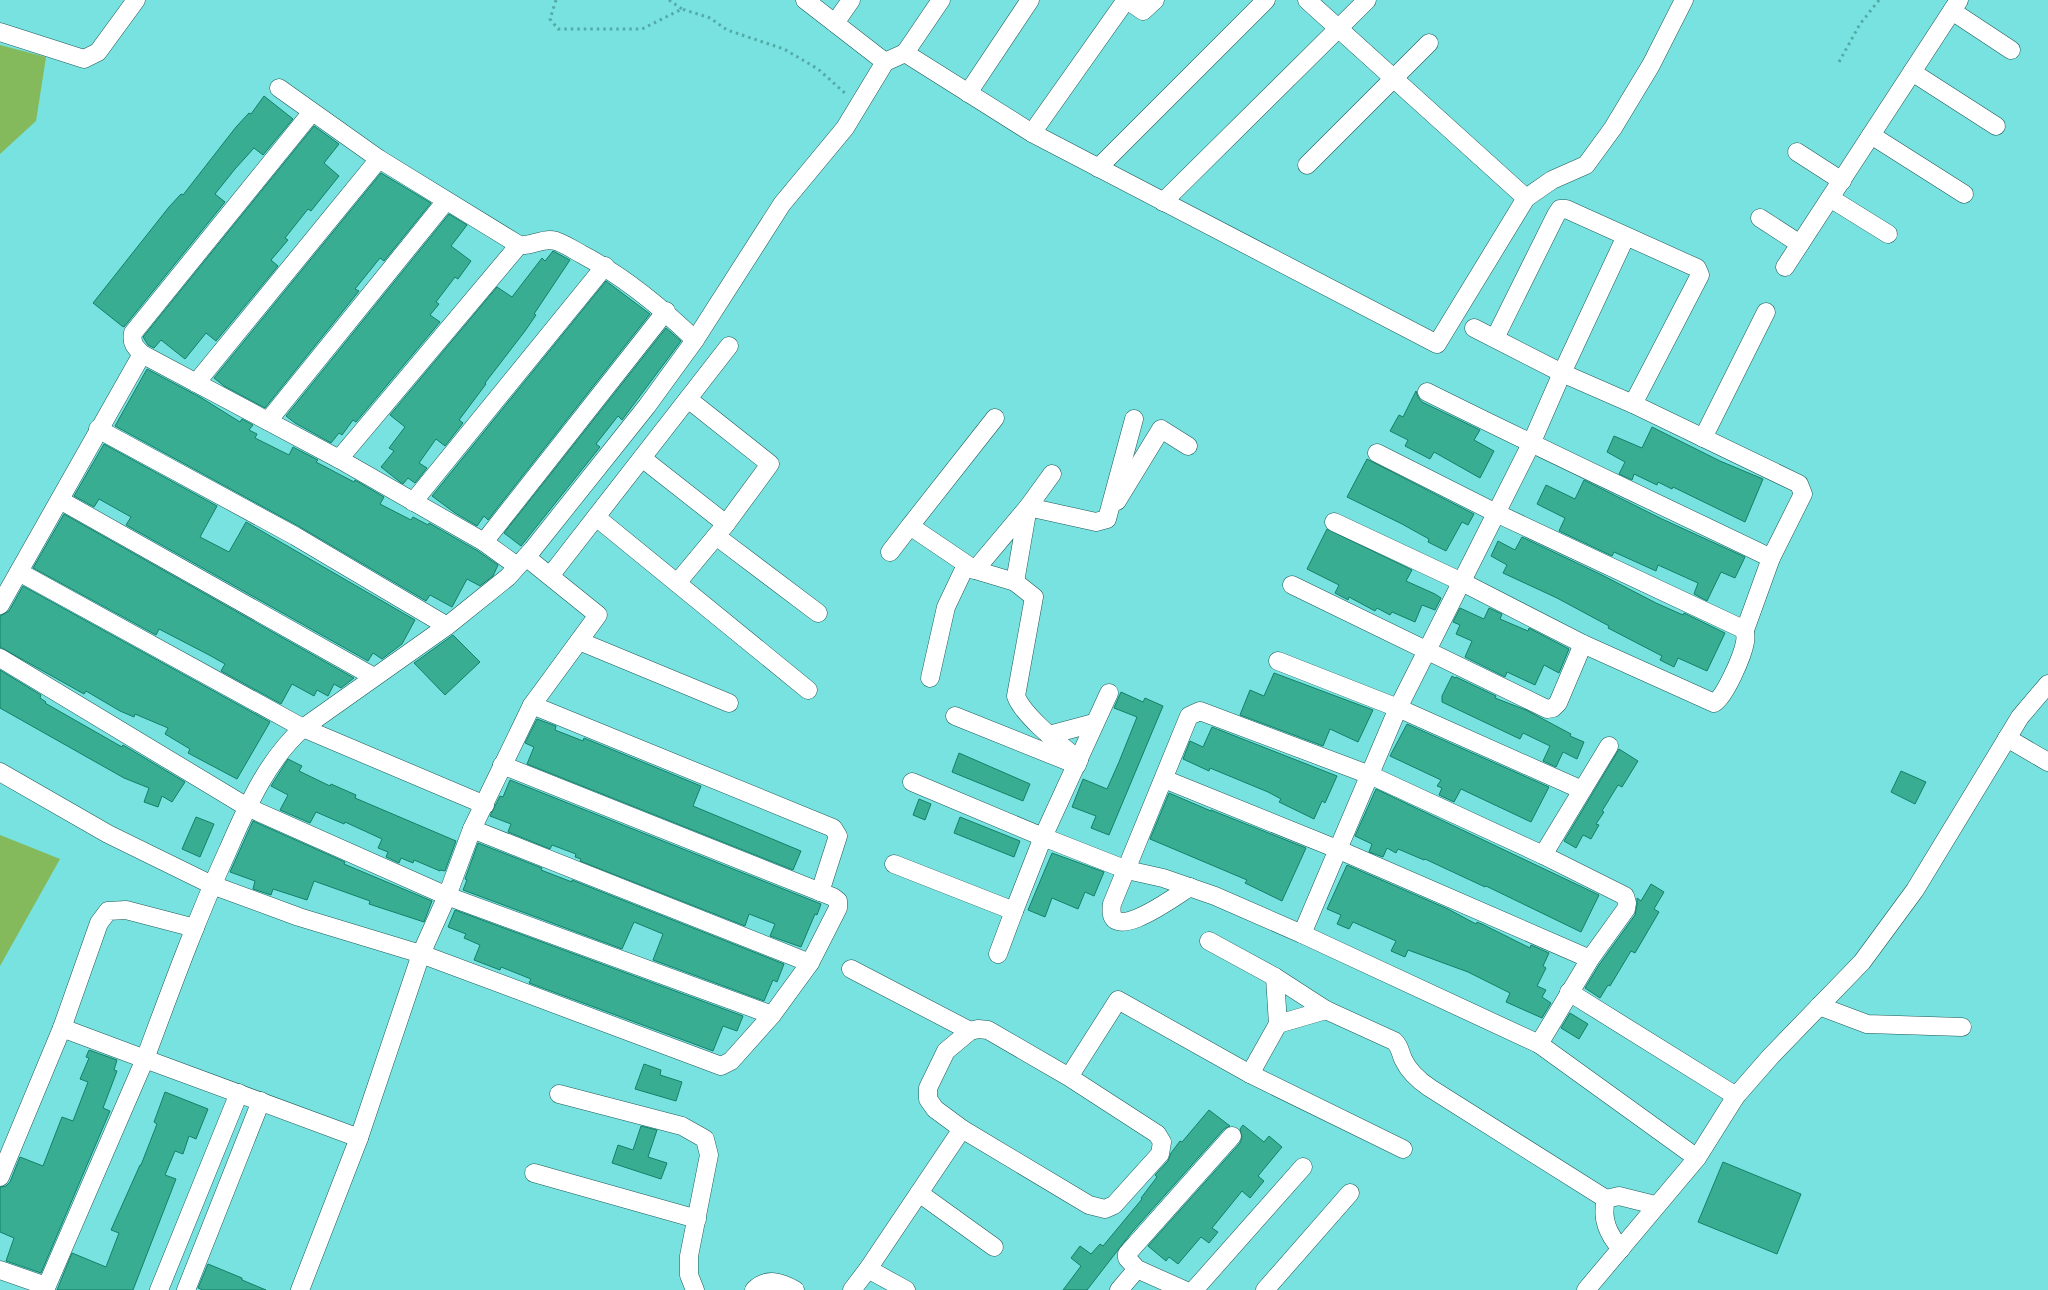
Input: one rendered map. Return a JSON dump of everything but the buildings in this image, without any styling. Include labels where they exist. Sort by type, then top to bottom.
[{"type":"street","points":[[0,32],[84,60],[98,52],[136,0]]},
{"type":"street","points":[[805,0],[885,62]]},
{"type":"street","points":[[835,23],[851,0]]},
{"type":"street","points":[[0,1270],[46,1288],[145,1059],[212,885],[247,807],[277,756],[303,728],[447,626],[508,577],[522,562],[646,406],[695,340],[782,204],[845,128],[885,62],[905,53],[941,0]]},
{"type":"street","points":[[968,93],[1030,0]]},
{"type":"street","points":[[1032,133],[1127,0],[1143,11],[1155,0]]},
{"type":"street","points":[[1098,168],[1266,0]]},
{"type":"street","points":[[1308,0],[1526,198]]},
{"type":"street","points":[[1163,202],[1340,29],[1367,0]]},
{"type":"street","points":[[905,53],[1032,133],[1437,344],[1526,198],[1552,180],[1586,165],[1613,128],[1651,65],[1684,0]]},
{"type":"street","points":[[1785,268],[1956,6],[2011,50]]},
{"type":"street","points":[[1307,165],[1429,43]]},
{"type":"street","points":[[1912,72],[1996,126]]},
{"type":"street","points":[[279,88],[379,159],[519,245],[530,246],[545,239],[555,241],[605,266],[666,311],[695,340]]},
{"type":"street","points":[[300,1290],[359,1138],[421,954],[447,896],[472,829],[532,705],[598,615],[550,576],[484,542],[339,459],[142,354],[133,345],[133,333],[312,112]]},
{"type":"street","points":[[1871,135],[1964,194]]},
{"type":"street","points":[[1798,152],[1842,181]]},
{"type":"street","points":[[196,383],[379,159]]},
{"type":"street","points":[[1830,198],[1888,234]]},
{"type":"street","points":[[268,422],[446,201]]},
{"type":"street","points":[[1496,338],[1560,210],[1566,210],[1697,268],[1700,271],[1700,275],[1633,404]]},
{"type":"street","points":[[1760,218],[1800,244]]},
{"type":"street","points":[[1302,934],[1398,708],[1531,444],[1626,236]]},
{"type":"street","points":[[339,459],[519,245]]},
{"type":"street","points":[[412,502],[605,266]]},
{"type":"street","points":[[484,542],[666,311]]},
{"type":"street","points":[[1703,438],[1766,312]]},
{"type":"street","points":[[1334,522],[1462,582],[1583,644],[1714,702],[1719,699],[1735,670],[1746,640],[1745,630],[1771,558],[1803,494],[1799,484],[1633,404],[1562,373],[1474,328]]},
{"type":"street","points":[[550,576],[729,346]]},
{"type":"street","points":[[0,605],[142,354]]},
{"type":"street","points":[[1427,392],[1531,444],[1578,464],[1771,558]]},
{"type":"street","points":[[677,583],[721,530],[770,464],[688,399]]},
{"type":"street","points":[[890,552],[994,418]]},
{"type":"street","points":[[1107,519],[1134,419]]},
{"type":"street","points":[[98,429],[295,536],[447,626]]},
{"type":"street","points":[[1028,507],[1096,522],[1107,519],[1161,429],[1188,446]]},
{"type":"street","points":[[1377,453],[1496,513],[1745,630]]},
{"type":"street","points":[[642,458],[721,530],[818,613]]},
{"type":"street","points":[[930,678],[946,607],[971,568],[1028,507],[1052,474]]},
{"type":"street","points":[[60,500],[374,678]]},
{"type":"street","points":[[1015,582],[1028,507]]},
{"type":"street","points":[[596,517],[808,690]]},
{"type":"street","points":[[910,526],[971,568],[1015,582],[1034,597],[1016,696],[1018,703],[1078,762]]},
{"type":"street","points":[[19,572],[303,728],[485,805]]},
{"type":"street","points":[[1292,585],[1424,657],[1547,709],[1553,708],[1558,703],[1583,644]]},
{"type":"street","points":[[579,641],[728,703]]},
{"type":"street","points":[[0,658],[247,807],[447,896],[772,1015]]},
{"type":"street","points":[[1278,661],[1398,708],[1582,790]]},
{"type":"street","points":[[1586,1290],[1697,1158],[1736,1096],[1818,1006],[1862,962],[1915,890],[2020,717],[2048,684]]},
{"type":"street","points":[[998,954],[1043,837],[1109,693]]},
{"type":"street","points":[[532,705],[833,828],[838,836],[820,892]]},
{"type":"street","points":[[1190,887],[1140,918],[1122,923],[1115,921],[1111,911],[1189,716],[1200,710],[1370,775],[1543,855],[1625,896],[1626,909],[1590,959],[1539,1044]]},
{"type":"street","points":[[955,716],[1078,762]]},
{"type":"street","points":[[1037,723],[1094,723]]},
{"type":"street","points":[[2007,738],[2048,762]]},
{"type":"street","points":[[1543,855],[1608,746]]},
{"type":"street","points":[[0,772],[108,834],[212,885],[299,917],[421,954],[721,1066],[731,1061],[772,1015],[810,964],[838,908],[838,901],[820,892],[502,765]]},
{"type":"street","points":[[1164,779],[1337,849],[1590,959]]},
{"type":"street","points":[[912,782],[1127,870],[1163,878],[1190,887],[1302,934],[1539,1044],[1697,1158]]},
{"type":"street","points":[[472,829],[810,964]]},
{"type":"street","points":[[894,864],[1014,910]]},
{"type":"street","points":[[0,1177],[62,1028],[100,923],[108,911],[126,910],[195,928]]},
{"type":"street","points":[[1209,941],[1275,978],[1326,1010],[1394,1041],[1398,1045],[1403,1059],[1413,1076],[1606,1199],[1619,1196],[1656,1206]]},
{"type":"street","points":[[851,969],[970,1031]]},
{"type":"street","points":[[1250,1074],[1278,1024],[1275,978]]},
{"type":"street","points":[[1569,992],[1736,1096]]},
{"type":"street","points":[[1069,1077],[1118,1000],[1250,1074],[1403,1150]]},
{"type":"street","points":[[1818,1006],[1867,1024],[1962,1027]]},
{"type":"street","points":[[1278,1024],[1326,1010]]},
{"type":"street","points":[[62,1028],[359,1138]]},
{"type":"street","points":[[978,1029],[988,1030],[1069,1077],[1157,1134],[1162,1142],[1160,1154],[1114,1204],[1105,1209],[1089,1205],[962,1129],[935,1109],[928,1098],[928,1088],[946,1051],[970,1031],[978,1029]]},
{"type":"street","points":[[159,1290],[239,1094]]},
{"type":"street","points":[[559,1094],[682,1126],[705,1138],[709,1155],[689,1256],[689,1276],[695,1290]]},
{"type":"street","points":[[186,1290],[261,1101]]},
{"type":"street","points":[[852,1290],[962,1129]]},
{"type":"street","points":[[1184,1290],[1137,1269],[1127,1258],[1127,1254],[1232,1136]]},
{"type":"street","points":[[1194,1290],[1303,1167]]},
{"type":"street","points":[[534,1173],[697,1219]]},
{"type":"street","points":[[1265,1290],[1350,1192]]},
{"type":"street","points":[[919,1193],[994,1247]]},
{"type":"street","points":[[1606,1199],[1605,1222],[1614,1240],[1622,1249]]},
{"type":"street","points":[[868,1269],[906,1290]]},
{"type":"street","points":[[1119,1290],[1137,1269]]},
{"type":"street","points":[[754,1290],[758,1286],[770,1281],[782,1283],[795,1290]]},
{"type":"path","points":[[556,0],[550,19],[558,28],[642,29],[682,8]]},
{"type":"path","points":[[669,0],[682,8],[710,18],[727,30],[784,49],[799,57],[818,69],[858,106]]},
{"type":"path","points":[[1839,62],[1860,24],[1879,0]]},
{"type":"shaded area","points":[[0,45],[46,57],[36,121],[0,154]]},
{"type":"shaded area","points":[[0,835],[60,859],[0,966]]}]
